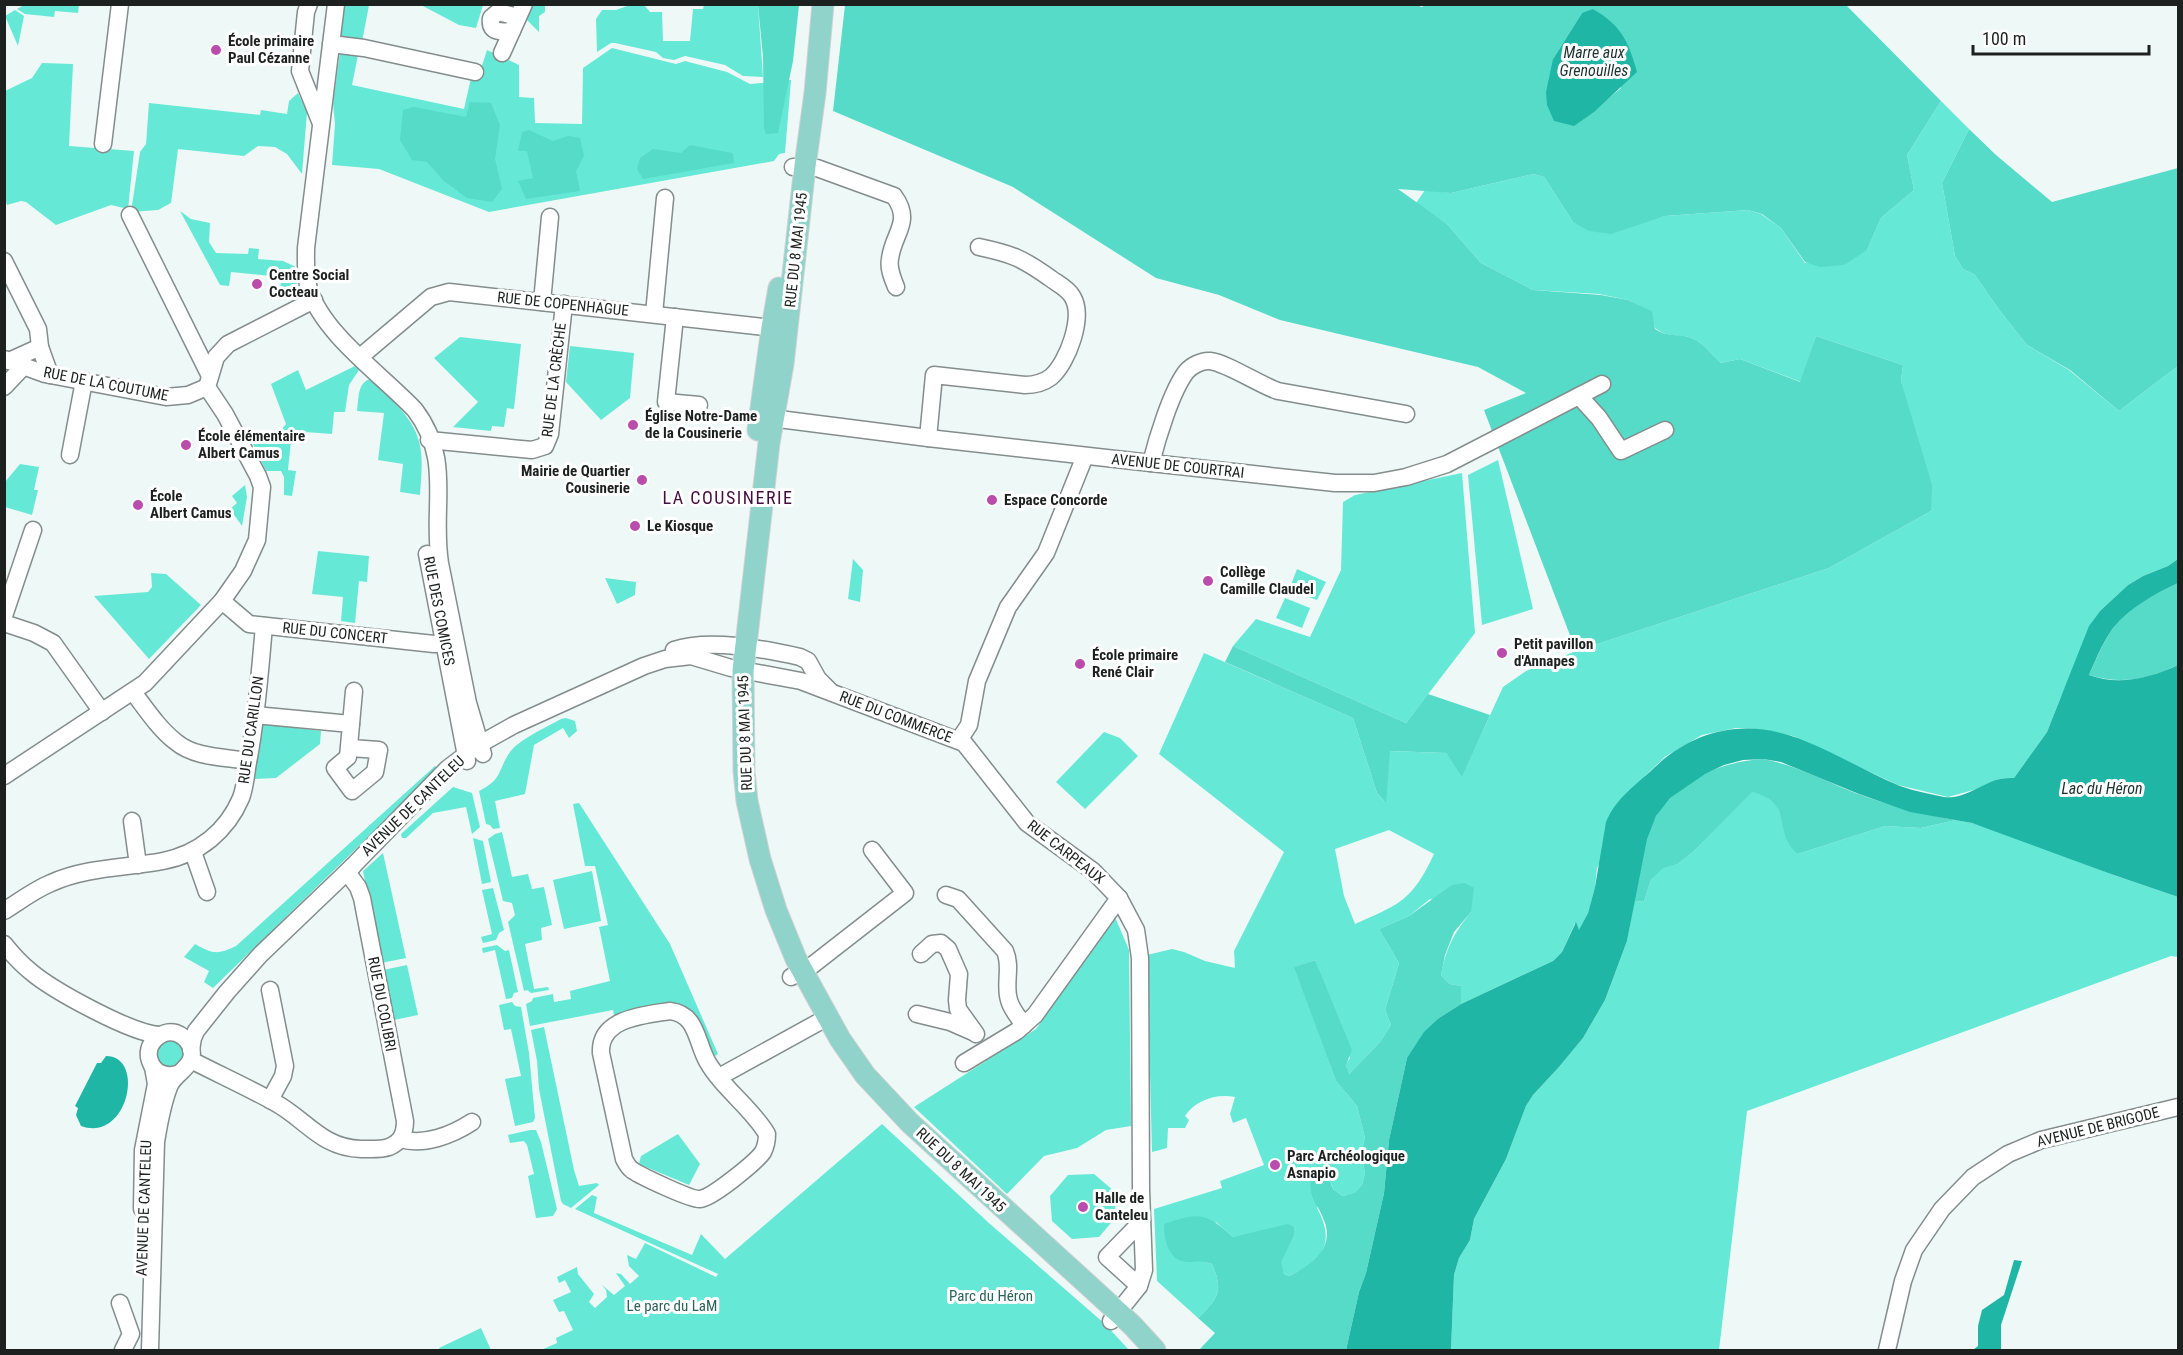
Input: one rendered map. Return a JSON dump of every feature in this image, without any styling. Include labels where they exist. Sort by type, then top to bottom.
[{"type":"main road","name":"RUE DU 8 MAI 1945","points":[[799,166],[810,4]]},
{"type":"main road","name":"RUE DU 8 MAI 1945","points":[[823,4],[815,93],[799,166],[782,275],[779,329],[766,417],[730,743],[739,817],[755,885],[772,934],[822,1021],[864,1075],[910,1123],[1114,1317],[1155,1350]]},
{"type":"main road","name":"RUE DU 8 MAI 1945","points":[[1114,1317],[1137,1350]]},
{"type":"street","points":[[103,144],[120,4]]},
{"type":"street","name":"RUE DES COMICES","points":[[309,4],[306,12],[300,71],[321,128]]},
{"type":"street","name":"RUE DES COMICES","points":[[336,5],[306,248],[308,280],[314,300],[329,325],[408,403],[422,419],[430,440],[426,545],[450,643],[482,749]]},
{"type":"street","points":[[502,52],[518,17]]},
{"type":"street","points":[[331,44],[364,48],[475,72]]},
{"type":"street","points":[[300,71],[306,80],[314,83],[322,81],[328,75]]},
{"type":"street","points":[[799,166],[817,168],[894,196],[900,204],[903,222],[890,258],[896,287]]},
{"type":"street","points":[[654,314],[665,198]]},
{"type":"street","points":[[4,776],[133,692],[149,678],[222,601],[239,579],[256,546],[262,487],[258,476],[208,380],[130,215]]},
{"type":"street","points":[[542,302],[550,218]]},
{"type":"street","points":[[928,438],[934,375],[1025,385],[1040,383],[1053,375],[1059,366],[1075,330],[1078,311],[1068,290],[1018,257],[978,247]]},
{"type":"street","points":[[4,261],[9,283],[38,329],[40,347],[50,375]]},
{"type":"street","name":"RUE DE COPENHAGUE","points":[[360,357],[423,303],[437,294],[449,292],[779,329]]},
{"type":"street","points":[[208,380],[216,357],[228,344],[314,300]]},
{"type":"street","name":"RUE DE LA CRÈCHE","points":[[430,440],[532,450],[545,446],[550,434],[564,304]]},
{"type":"street","points":[[675,317],[666,402],[699,405]]},
{"type":"street","points":[[4,387],[12,363],[40,347]]},
{"type":"street","points":[[1150,463],[1179,384],[1187,371],[1202,362],[1216,363],[1255,382],[1278,390],[1406,414]]},
{"type":"street","name":"RUE DE LA COUTUME","points":[[12,363],[50,375],[166,397],[188,395],[208,380]]},
{"type":"street","points":[[70,455],[84,381]]},
{"type":"street","name":"AVENUE DE COURTRAI","points":[[766,417],[1085,456],[1335,483],[1366,483],[1390,481],[1447,464],[1602,384]]},
{"type":"street","points":[[1580,396],[1599,418],[1621,451],[1665,430]]},
{"type":"street","points":[[959,740],[969,725],[977,681],[1008,606],[1046,553],[1085,456]]},
{"type":"street","points":[[4,616],[33,530]]},
{"type":"street","name":"RUE DU CONCERT","points":[[222,601],[249,624],[450,643]]},
{"type":"street","points":[[4,623],[34,633],[53,643],[102,712]]},
{"type":"street","name":"RUE DU CARILLON","points":[[4,912],[36,890],[67,877],[86,872],[164,861],[193,852],[216,835],[234,812],[241,796],[255,715],[264,626]]},
{"type":"street","name":"RUE DES COMICES","points":[[450,643],[467,760]]},
{"type":"street","name":"AVENUE DE CANTELEU","points":[[165,1034],[189,1022],[233,978],[467,760],[514,725],[644,666],[664,654],[689,646],[739,647]]},
{"type":"street","name":"RUE DU COMMERCE","points":[[739,647],[804,658],[811,664],[818,679],[833,693]]},
{"type":"street","name":"AVENUE DE CANTELEU","points":[[644,666],[665,659],[685,656],[737,669]]},
{"type":"street","name":"RUE DU COMMERCE","points":[[737,669],[801,681],[959,740]]},
{"type":"street","points":[[133,692],[177,744],[199,753],[248,761]]},
{"type":"street","points":[[350,748],[354,692]]},
{"type":"street","points":[[255,715],[351,724]]},
{"type":"street","name":"RUE CARPEAUX","points":[[959,740],[968,746],[1027,823],[1093,872],[1119,898],[1136,930],[1140,958],[1144,1270],[1139,1286]]},
{"type":"street","points":[[132,821],[138,865]]},
{"type":"street","points":[[797,974],[904,893],[872,850]]},
{"type":"street","points":[[193,852],[207,892]]},
{"type":"street","name":"RUE DU COLIBRI","points":[[346,872],[358,887],[362,898],[405,1121],[401,1139]]},
{"type":"street","points":[[946,895],[958,899],[1005,951],[1008,962],[1008,998],[1011,1007],[1024,1026]]},
{"type":"street","points":[[964,1063],[1024,1026],[1035,1015],[1119,898]]},
{"type":"street","points":[[921,954],[930,945],[938,942],[948,949],[959,974],[957,1006],[976,1034],[989,1047]]},
{"type":"street","points":[[4,944],[21,964],[39,978],[108,1017],[144,1032],[183,1037],[191,1055],[286,1109],[318,1135],[344,1148],[384,1148],[394,1145],[401,1139],[412,1142],[455,1133],[472,1122]]},
{"type":"street","name":"AVENUE DE CANTELEU","points":[[191,1055],[196,1031],[260,955]]},
{"type":"street","points":[[270,990],[285,1066],[283,1076],[270,1100]]},
{"type":"street","points":[[663,1012],[682,1014],[691,1022],[705,1058],[719,1077],[767,1134],[766,1144],[759,1156],[711,1195],[701,1199],[688,1196],[631,1169],[624,1159],[601,1053],[602,1040],[610,1028],[622,1021],[663,1012]]},
{"type":"street","points":[[917,1014],[950,1022],[976,1034]]},
{"type":"street","points":[[108,1017],[136,1039],[151,1063],[164,1075],[180,1073],[186,1069],[191,1055]]},
{"type":"street","points":[[719,1077],[822,1021]]},
{"type":"street","points":[[151,1063],[151,1045],[165,1034]]},
{"type":"street","name":"AVENUE DE CANTELEU","points":[[140,1350],[142,1168],[145,1140],[156,1088],[151,1063]]},
{"type":"street","name":"AVENUE DE CANTELEU","points":[[150,1350],[156,1142],[169,1085],[180,1073]]},
{"type":"street","name":"AVENUE DE BRIGODE","points":[[1887,1350],[1902,1281],[1914,1250],[1942,1209],[1973,1177],[2008,1154],[2041,1140],[2178,1107]]},
{"type":"street","points":[[1114,1317],[1139,1286],[1107,1257],[1142,1221]]},
{"type":"street","points":[[120,1304],[131,1334],[123,1350]]},
{"type":"green space","points":[[26,4],[79,5],[78,13],[55,11],[54,17],[25,14],[17,9]]},
{"type":"green space","points":[[344,5],[369,5],[362,42],[341,38]]},
{"type":"green space","points":[[421,5],[483,5],[476,28],[459,25]]},
{"type":"green space","points":[[532,5],[545,5],[545,12],[539,16],[539,32],[526,19]]},
{"type":"green space","points":[[630,5],[644,5],[650,12],[662,12],[663,41],[690,41],[693,9],[703,9],[704,5],[758,5],[763,77],[743,76],[725,65],[685,56],[674,60],[663,58],[656,52],[615,43],[597,52],[596,19],[602,10],[616,10]]},
{"type":"green space","points":[[15,10],[24,16],[18,46],[5,16]]},
{"type":"green space","points":[[612,48],[676,64],[685,61],[727,72],[750,84],[791,80],[785,153],[779,154],[774,161],[489,212],[379,169],[332,165],[335,124],[333,103],[340,52],[358,55],[352,85],[464,109],[471,78],[478,78],[487,50],[519,65],[519,97],[534,98],[535,123],[582,124],[583,68]]},
{"type":"green space","points":[[42,63],[73,64],[69,146],[134,151],[128,209],[111,205],[56,225],[26,202],[7,205],[5,198],[5,91],[32,78]]},
{"type":"green space","points":[[298,93],[307,112],[302,174],[287,154],[275,147],[258,146],[244,156],[178,149],[171,203],[158,210],[131,212],[140,152],[146,144],[149,103],[260,115],[261,110],[287,114],[289,101]]},
{"type":"green space","points":[[1941,101],[1969,129],[1942,183],[1955,256],[1963,269],[1975,275],[2027,345],[2069,370],[2119,411],[2178,366],[2178,559],[2128,585],[2101,610],[2047,732],[2014,778],[1999,779],[1977,789],[1948,797],[1898,785],[1793,736],[1736,728],[1702,735],[1666,756],[1645,776],[1597,868],[1588,913],[1579,931],[1575,923],[1562,952],[1553,961],[1461,1004],[1461,986],[1450,984],[1441,975],[1452,941],[1471,912],[1430,899],[1409,916],[1379,929],[1399,963],[1385,1010],[1391,1025],[1380,1042],[1348,1075],[1346,1064],[1350,1058],[1315,960],[1295,967],[1336,1081],[1357,1106],[1365,1138],[1361,1154],[1365,1173],[1362,1185],[1355,1194],[1343,1196],[1334,1190],[1331,1184],[1317,1208],[1325,1231],[1323,1249],[1310,1264],[1289,1276],[1284,1274],[1280,1262],[1294,1236],[1233,1237],[1216,1222],[1189,1262],[1199,1260],[1212,1264],[1218,1281],[1214,1300],[1198,1318],[1157,1281],[1154,1209],[1222,1188],[1220,1181],[1264,1165],[1246,1118],[1233,1123],[1230,1114],[1235,1097],[1228,1096],[1207,1099],[1194,1106],[1185,1116],[1189,1120],[1185,1128],[1168,1128],[1167,1148],[1152,1152],[1147,955],[1172,949],[1205,961],[1235,968],[1234,951],[1284,852],[1159,754],[1204,653],[1353,718],[1377,793],[1385,802],[1389,751],[1446,753],[1462,776],[1503,687],[1526,671],[1576,651],[1829,568],[1931,511],[1901,381],[1903,365],[1816,336],[1801,382],[1740,359],[1721,363],[1696,340],[1665,334],[1655,328],[1651,311],[1628,300],[1599,294],[1533,290],[1481,263],[1447,224],[1416,203],[1425,190],[1451,193],[1534,174],[1544,177],[1573,222],[1640,223],[1665,216],[1748,210],[1761,214],[1781,228],[1805,263],[1867,250],[1881,218],[1914,190],[1907,155]],"holes":[[[1389,830],[1434,854],[1411,892],[1394,905],[1355,924],[1344,896],[1335,849]]]},
{"type":"green space","points":[[180,211],[191,219],[210,223],[209,242],[216,253],[248,254],[249,248],[259,249],[258,259],[283,261],[296,267],[299,282],[283,295],[280,293],[281,277],[231,272],[229,286],[220,285]]},
{"type":"green space","points":[[460,337],[521,344],[514,409],[507,408],[504,427],[492,426],[491,431],[453,427],[478,402],[434,358]]},
{"type":"green space","points":[[570,346],[634,353],[630,398],[601,420],[566,382]]},
{"type":"green space","points":[[357,365],[359,370],[349,385],[345,412],[334,412],[332,434],[292,431],[288,470],[296,471],[292,496],[284,495],[284,477],[281,471],[266,471],[253,444],[281,430],[286,424],[271,384],[298,370],[306,390]]},
{"type":"green space","points":[[370,379],[402,411],[416,432],[422,466],[420,495],[400,492],[403,464],[378,460],[384,413],[357,411],[361,388]]},
{"type":"green space","points":[[1498,460],[1533,609],[1482,625],[1468,475]]},
{"type":"green space","points":[[20,464],[39,467],[34,490],[38,490],[32,515],[5,507],[5,482]]},
{"type":"green space","points":[[1462,473],[1475,633],[1406,723],[1233,646],[1256,619],[1310,637],[1341,570],[1343,502],[1355,495]]},
{"type":"green space","points":[[245,485],[247,497],[242,526],[230,509],[237,503],[232,496]]},
{"type":"green space","points":[[318,551],[369,556],[367,582],[359,581],[355,623],[341,621],[343,597],[312,594]]},
{"type":"green space","points":[[853,559],[863,570],[860,602],[848,599]]},
{"type":"green space","points":[[1297,569],[1326,582],[1317,600],[1289,590]]},
{"type":"green space","points":[[151,573],[166,574],[201,605],[149,659],[94,596],[148,592],[152,587]]},
{"type":"green space","points":[[605,578],[636,582],[635,595],[617,604]]},
{"type":"green space","points":[[1285,598],[1310,608],[1302,628],[1276,618]]},
{"type":"green space","points":[[566,718],[575,721],[577,731],[569,738],[563,728],[534,745],[525,794],[495,801],[500,828],[493,829],[486,824],[479,791],[496,778],[514,747],[533,734]]},
{"type":"green space","points":[[263,724],[321,731],[320,744],[276,778],[251,779]]},
{"type":"green space","points":[[1104,732],[1120,738],[1138,756],[1085,809],[1056,782]]},
{"type":"green space","points":[[435,766],[438,769],[213,988],[204,982],[209,971],[184,957],[195,944],[215,952],[236,946]]},
{"type":"green space","points":[[453,787],[472,793],[480,827],[472,834],[466,807],[433,813],[406,838],[402,838],[401,834]]},
{"type":"green space","points":[[1752,791],[1765,795],[1776,805],[1798,854],[1885,826],[1921,828],[1956,820],[2007,834],[2178,897],[2178,957],[2171,956],[1747,1111],[1719,1350],[1451,1350],[1454,1275],[1459,1258],[1470,1240],[1474,1219],[1506,1159],[1526,1106],[1583,1038],[1605,1000],[1627,941],[1634,902],[1644,901],[1651,880],[1663,867],[1678,864],[1694,851]]},
{"type":"green space","points":[[579,803],[670,944],[718,1054],[715,1056],[681,1007],[673,1003],[614,1016],[613,1010],[530,1026],[526,1004],[533,998],[553,994],[554,1002],[571,999],[570,991],[610,981],[599,927],[608,925],[595,866],[585,866],[573,804]]},
{"type":"green space","points":[[502,832],[512,877],[528,874],[532,889],[544,887],[552,925],[541,928],[542,940],[525,944],[534,989],[548,987],[549,990],[531,993],[524,991],[508,922],[515,915],[512,903],[503,901],[488,839]]},
{"type":"green space","points":[[473,838],[483,841],[491,882],[482,884]]},
{"type":"green space","points":[[383,853],[406,958],[381,963],[363,871]]},
{"type":"green space","points":[[592,871],[601,921],[564,929],[553,880]]},
{"type":"green space","points":[[493,888],[504,930],[499,933],[496,940],[483,943],[481,937],[492,934],[482,890]]},
{"type":"green space","points":[[1115,917],[1129,950],[1131,1126],[1106,1130],[1077,1148],[1044,1156],[1007,1194],[914,1107],[1036,1029]]},
{"type":"green space","points":[[497,945],[505,951],[509,950],[518,992],[514,993],[512,998],[506,999],[495,950],[483,953],[482,948]]},
{"type":"green space","points":[[407,965],[418,1015],[394,1020],[383,970]]},
{"type":"green space","points":[[512,1002],[515,1006],[521,1007],[529,1053],[535,1118],[533,1122],[515,1126],[505,1079],[521,1076],[511,1029],[504,1030],[499,1005]]},
{"type":"green space","points":[[544,1027],[579,1186],[597,1183],[599,1185],[571,1208],[561,1201],[539,1089],[531,1030]]},
{"type":"green space","points":[[170,1041],[179,1045],[183,1054],[179,1063],[170,1067],[161,1063],[157,1054],[161,1045]]},
{"type":"green space","points":[[882,1124],[990,1224],[1105,1324],[1129,1350],[541,1350],[557,1343],[556,1338],[573,1330],[564,1311],[559,1312],[553,1300],[571,1292],[565,1280],[559,1283],[557,1277],[577,1267],[578,1274],[594,1294],[589,1302],[595,1308],[607,1297],[602,1285],[614,1295],[625,1286],[616,1273],[621,1274],[630,1284],[639,1276],[629,1266],[627,1255],[636,1259],[645,1243],[716,1277],[718,1274],[575,1209],[592,1195],[597,1197],[594,1213],[692,1255],[701,1234],[725,1259]]},
{"type":"green space","points":[[536,1130],[541,1142],[557,1209],[553,1216],[536,1218],[528,1176],[534,1174],[527,1145],[524,1141],[510,1143],[508,1135]]},
{"type":"green space","points":[[678,1134],[700,1164],[689,1185],[639,1164],[641,1156]]},
{"type":"green space","name":"Halle de Canteleu","points":[[1094,1174],[1114,1191],[1116,1217],[1099,1237],[1072,1239],[1052,1221],[1050,1196],[1068,1175]]},
{"type":"green space","points":[[481,1328],[491,1350],[440,1350],[439,1348]]},
{"type":"shaded area","points":[[1417,4],[1421,7],[1431,4],[1846,5],[1941,101],[1907,155],[1914,190],[1881,218],[1867,250],[1844,265],[1820,267],[1805,262],[1781,228],[1762,214],[1748,210],[1665,216],[1611,234],[1589,231],[1573,222],[1544,177],[1534,174],[1451,193],[1398,189],[1447,224],[1481,263],[1533,290],[1601,295],[1628,300],[1652,311],[1655,329],[1665,334],[1696,340],[1721,363],[1740,359],[1800,382],[1816,336],[1903,365],[1901,381],[1932,485],[1931,511],[1829,568],[1576,651],[1484,410],[1526,393],[1478,367],[1280,320],[1219,295],[1156,278],[1013,187],[833,111],[845,5]],"holes":[[[1582,13],[1621,88],[1604,102],[1553,59]]]},
{"type":"shaded area","points":[[758,5],[799,5],[793,61],[778,133],[766,134],[764,128],[763,57]]},
{"type":"shaded area","points":[[470,102],[491,103],[500,125],[495,159],[502,189],[492,202],[467,198],[444,181],[427,162],[412,160],[400,140],[403,110],[414,107],[466,117]]},
{"type":"shaded area","points":[[1969,129],[2052,202],[2178,168],[2178,366],[2119,411],[2070,370],[2027,345],[1975,275],[1963,269],[1955,256],[1942,183]]},
{"type":"shaded area","points":[[529,130],[553,141],[568,136],[580,138],[584,156],[576,171],[580,191],[526,199],[518,181],[533,178],[527,151],[518,151],[522,132]]},
{"type":"shaded area","points":[[690,145],[733,153],[734,163],[643,179],[637,169],[640,158],[653,149],[681,153]]},
{"type":"shaded area","points":[[2178,583],[2178,665],[2135,679],[2113,680],[2089,675],[2106,639],[2119,621],[2142,602]]},
{"type":"shaded area","points":[[1233,646],[1406,723],[1428,694],[1490,715],[1462,777],[1446,753],[1390,751],[1386,803],[1377,793],[1353,718],[1225,662]]},
{"type":"shaded area","points":[[1763,759],[1799,770],[1882,802],[1956,820],[1921,828],[1885,826],[1798,854],[1790,846],[1779,811],[1774,803],[1752,792],[1694,851],[1678,864],[1663,868],[1651,880],[1644,901],[1634,902],[1647,836],[1665,803],[1688,783],[1717,768]]},
{"type":"shaded area","points":[[1465,883],[1474,888],[1471,912],[1454,932],[1445,955],[1441,975],[1450,984],[1461,986],[1461,1004],[1439,1018],[1407,1058],[1389,1140],[1384,1193],[1346,1350],[1199,1350],[1215,1333],[1198,1318],[1214,1300],[1218,1281],[1212,1264],[1181,1261],[1172,1254],[1166,1243],[1164,1224],[1186,1217],[1202,1217],[1216,1223],[1233,1237],[1288,1224],[1294,1227],[1294,1236],[1281,1262],[1284,1274],[1289,1276],[1312,1262],[1323,1249],[1326,1241],[1325,1223],[1311,1191],[1311,1175],[1322,1169],[1334,1190],[1343,1196],[1355,1193],[1362,1185],[1365,1173],[1361,1154],[1365,1138],[1357,1106],[1336,1081],[1294,967],[1315,960],[1352,1050],[1346,1065],[1349,1074],[1380,1042],[1391,1025],[1385,1010],[1399,963],[1379,929],[1409,916],[1452,885]]},
{"type":"water","name":"Marre aux Grenouilles","points":[[1593,9],[1611,22],[1622,35],[1637,72],[1594,112],[1574,126],[1554,121],[1547,105],[1546,92],[1553,59],[1582,13]]},
{"type":"water","name":"Lac du Héron","points":[[2178,559],[2178,583],[2143,602],[2119,621],[2106,639],[2089,675],[2112,680],[2134,679],[2156,674],[2178,665],[2178,897],[1972,823],[1910,812],[1781,762],[1763,759],[1743,760],[1724,765],[1705,774],[1670,798],[1656,816],[1647,839],[1627,941],[1605,1000],[1583,1038],[1526,1106],[1506,1159],[1474,1219],[1470,1240],[1459,1258],[1454,1275],[1451,1350],[1346,1350],[1384,1193],[1389,1140],[1407,1058],[1424,1032],[1439,1018],[1461,1004],[1553,961],[1562,952],[1576,922],[1579,930],[1588,913],[1595,887],[1606,822],[1610,813],[1627,792],[1671,754],[1688,743],[1725,730],[1744,729],[1764,730],[1805,741],[1900,786],[1944,797],[1959,796],[1993,781],[2014,778],[2047,732],[2089,626],[2101,610],[2128,585]]},
{"type":"water","points":[[106,1056],[118,1060],[126,1069],[128,1083],[126,1097],[120,1111],[110,1122],[97,1128],[81,1126],[76,1115],[78,1108],[75,1106],[97,1063],[101,1063]]},
{"type":"water","points":[[2014,1260],[2022,1261],[2001,1325],[2001,1350],[1973,1350],[1978,1346],[1978,1326],[1982,1310],[2004,1295]]},
{"type":"place","name":"École primaire Paul Cézanne","points":[[216,50]]},
{"type":"place","name":"Centre Social Cocteau","points":[[257,284]]},
{"type":"place","name":"Église Notre-Dame de la Cousinerie","points":[[633,425]]},
{"type":"place","name":"École élémentaire Albert Camus","points":[[186,445]]},
{"type":"place","name":"Mairie de Quartier Cousinerie","points":[[642,480]]},
{"type":"place","name":"Espace Concorde","points":[[992,500]]},
{"type":"place","name":"École Albert Camus","points":[[138,505]]},
{"type":"place","name":"Le Kiosque","points":[[635,526]]},
{"type":"place","name":"Collège Camille Claudel","points":[[1208,581]]},
{"type":"place","name":"Petit pavillon d'Annapes","points":[[1502,653]]},
{"type":"place","name":"École primaire René Clair","points":[[1080,664]]},
{"type":"place","name":"Parc Archéologique Asnapio","points":[[1275,1165]]},
{"type":"place","name":"Halle de Canteleu","points":[[1083,1207]]},
{"type":"district","name":"LA COUSINERIE","points":[[728,498]]},
{"type":"park label","name":"Parc du Héron","points":[[991,1296]]},
{"type":"park label","name":"Le parc du LaM","points":[[672,1306]]}]
